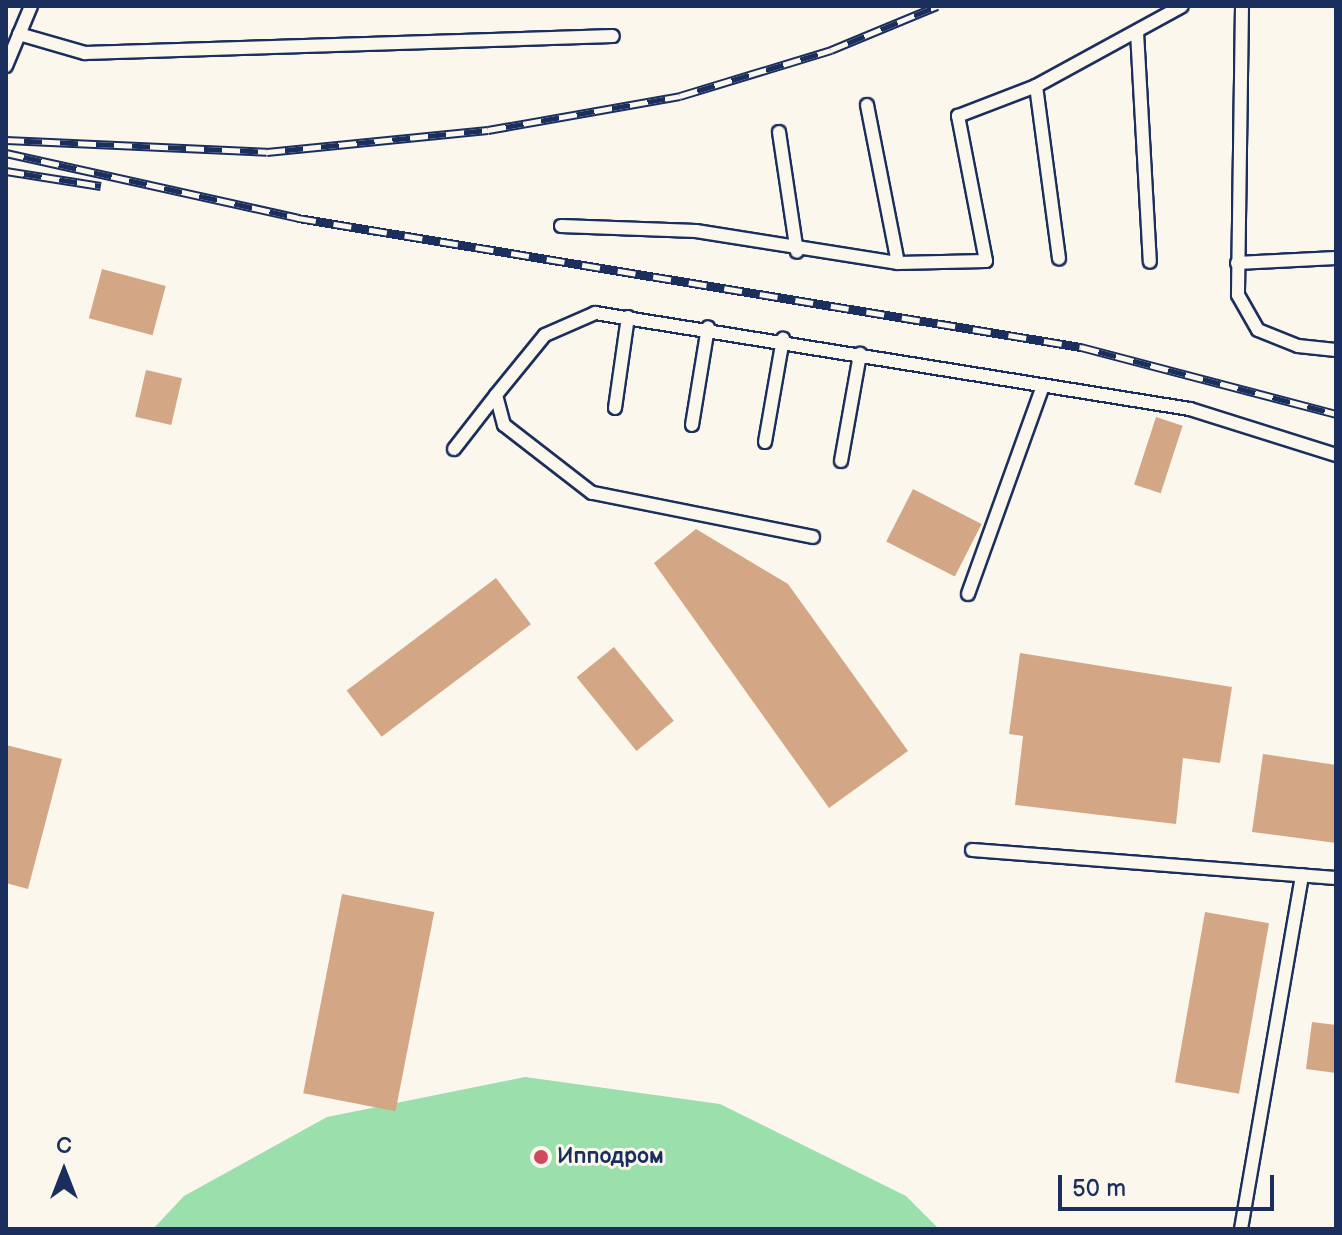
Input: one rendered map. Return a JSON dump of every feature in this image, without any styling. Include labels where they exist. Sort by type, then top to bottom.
[{"type":"lane","points":[[6,66],[31,6]]},
{"type":"lane","points":[[561,226],[696,231],[797,252],[898,263],[986,261],[958,116],[1036,86],[1182,6]]},
{"type":"lane","points":[[1242,6],[1238,295],[1258,330],[1298,346],[1336,350]]},
{"type":"lane","points":[[1137,32],[1150,262]]},
{"type":"lane","points":[[19,34],[85,53],[613,36]]},
{"type":"lane","points":[[1036,86],[1059,258]]},
{"type":"lane","points":[[867,105],[898,263]]},
{"type":"lane","points":[[779,132],[797,252]]},
{"type":"lane","points":[[1237,263],[1336,258]]},
{"type":"lane","points":[[454,449],[545,335],[595,313],[783,339],[1190,409],[1336,455]]},
{"type":"lane","points":[[615,408],[628,317]]},
{"type":"lane","points":[[692,425],[708,327]]},
{"type":"lane","points":[[765,442],[783,339]]},
{"type":"lane","points":[[841,461],[860,354]]},
{"type":"lane","points":[[968,594],[1043,386]]},
{"type":"lane","points":[[496,395],[504,425],[592,493],[813,537]]},
{"type":"lane","points":[[972,850],[1336,878]]},
{"type":"lane","points":[[1241,1229],[1302,875]]},
{"type":"green space","name":"Ипподром","points":[[525,1077],[720,1104],[906,1196],[939,1229],[153,1229],[184,1196],[327,1117]]},
{"type":"building","points":[[102,269],[166,286],[153,335],[89,318]]},
{"type":"building","points":[[146,370],[182,378],[171,425],[135,417]]},
{"type":"building","points":[[1156,417],[1183,426],[1161,493],[1134,485]]},
{"type":"building","points":[[913,489],[982,524],[955,577],[886,542]]},
{"type":"building","points":[[696,529],[788,584],[908,751],[829,808],[654,563]]},
{"type":"building","points":[[496,578],[531,624],[382,737],[347,691]]},
{"type":"building","points":[[614,647],[674,721],[636,751],[577,677]]},
{"type":"building","points":[[1020,653],[1232,687],[1220,763],[1183,758],[1176,824],[1015,805],[1023,736],[1009,734]]},
{"type":"building","points":[[6,745],[62,759],[28,889],[6,883]]},
{"type":"building","points":[[1263,754],[1336,765],[1336,843],[1252,832]]},
{"type":"building","points":[[342,894],[434,912],[396,1111],[303,1093]]},
{"type":"building","points":[[1205,912],[1269,923],[1239,1094],[1175,1082]]},
{"type":"building","points":[[1312,1022],[1336,1025],[1336,1073],[1306,1069]]},
{"type":"railway","points":[[6,140],[267,152],[488,130],[680,96],[831,50],[937,6]]},
{"type":"railway","points":[[6,153],[298,218],[1081,347],[1336,414]]},
{"type":"railway","points":[[6,171],[101,186]]},
{"type":"place","name":"Ипподром","points":[[541,1157]]}]
